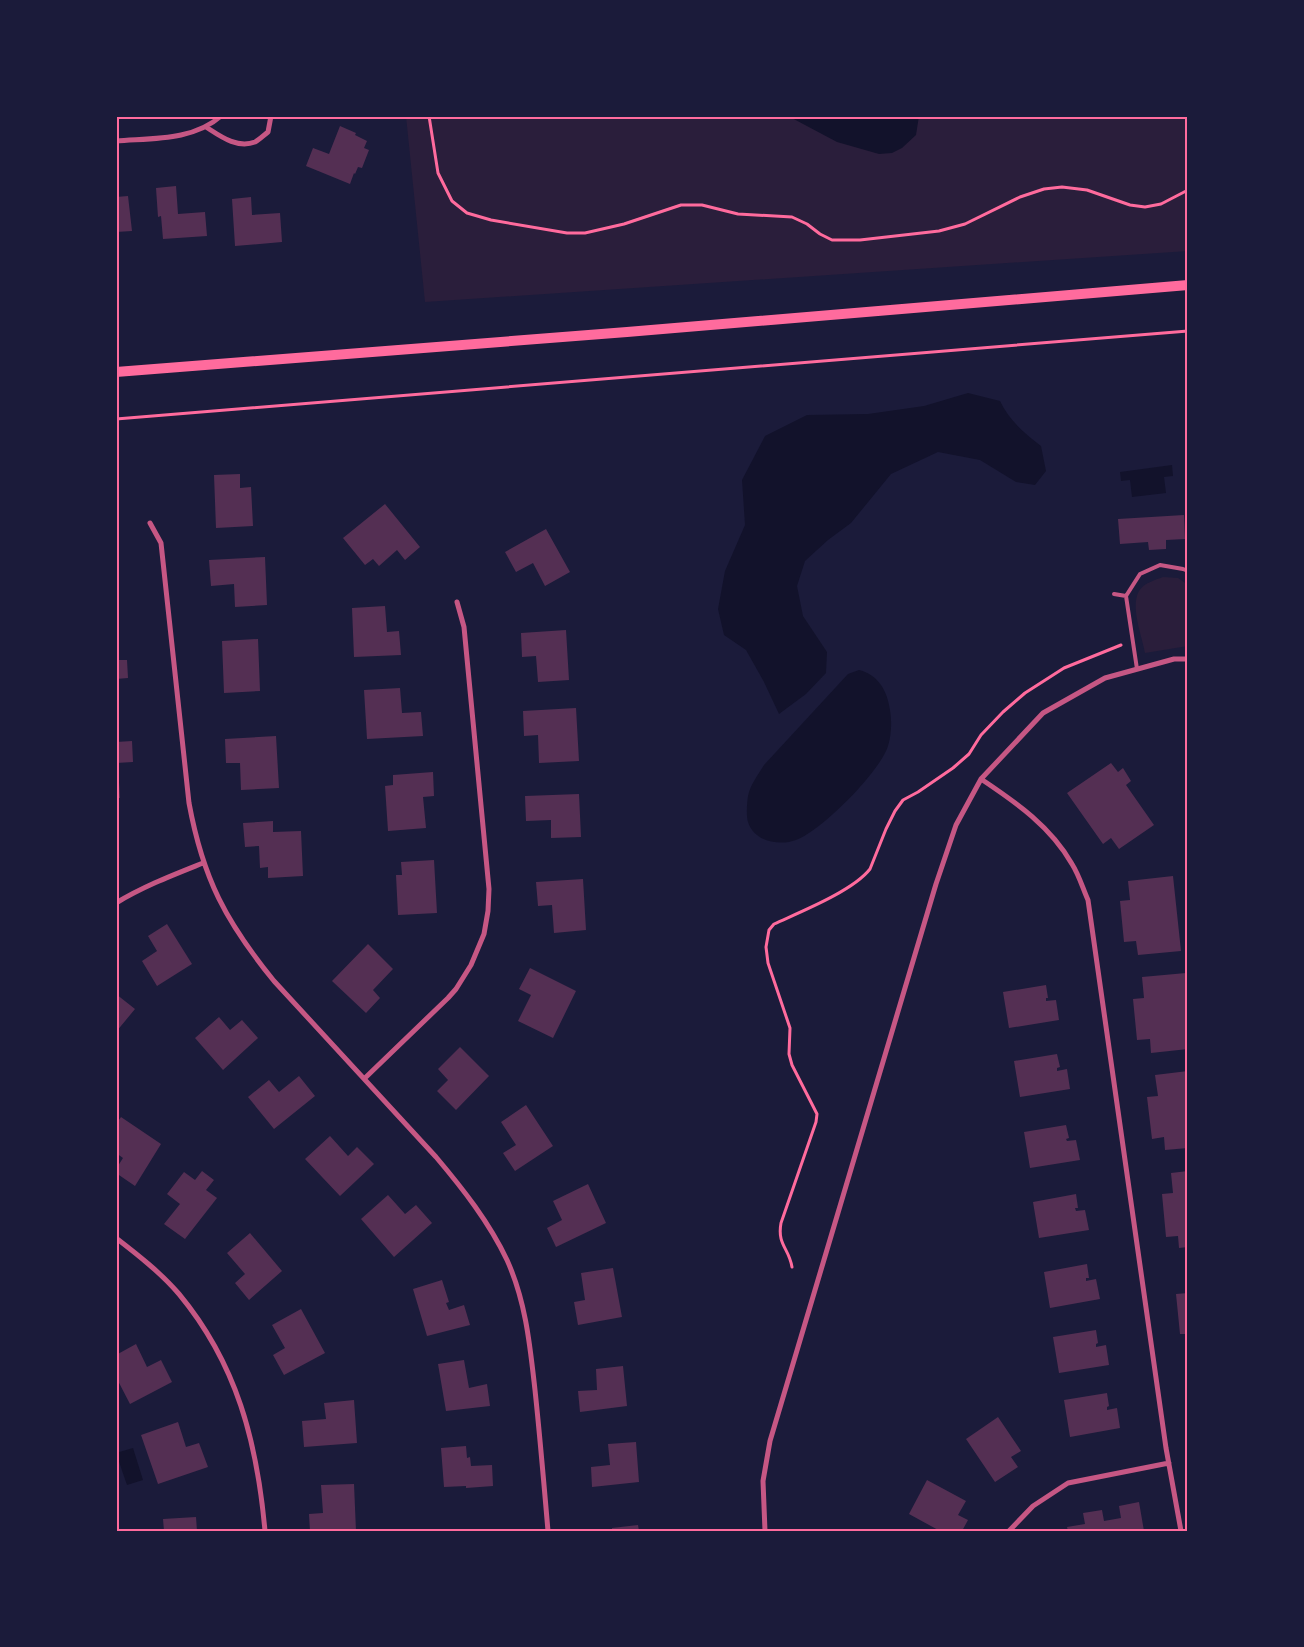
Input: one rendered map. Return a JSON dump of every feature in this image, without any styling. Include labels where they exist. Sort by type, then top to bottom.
[{"type":"main road","points":[[116,372],[1188,285]]},
{"type":"street","points":[[116,141],[180,136],[206,127],[221,116]]},
{"type":"street","points":[[206,127],[227,140],[240,143],[254,142],[268,132],[270,116]]},
{"type":"street","points":[[150,523],[161,543],[189,803],[195,836],[203,863],[223,909],[252,954],[274,981],[436,1157],[460,1186],[493,1233],[507,1262],[518,1293],[528,1332],[548,1531]]},
{"type":"street","points":[[365,1078],[456,989],[472,965],[484,934],[488,912],[489,889],[464,628],[457,602]]},
{"type":"street","points":[[764,1531],[763,1480],[770,1442],[936,884],[956,825],[981,779],[1043,712],[1105,678],[1174,659],[1188,659]]},
{"type":"street","points":[[981,779],[1016,802],[1048,831],[1072,864],[1088,900],[1169,1463],[1181,1531]]},
{"type":"street","points":[[116,903],[157,881],[203,863]]},
{"type":"street","points":[[116,1238],[148,1263],[178,1293],[203,1326],[228,1369],[240,1399],[253,1444],[261,1491],[265,1531]]},
{"type":"street","points":[[1009,1531],[1032,1506],[1068,1483],[1169,1463]]},
{"type":"lane","points":[[1137,669],[1126,596],[1140,574],[1160,565],[1188,571]]},
{"type":"lane","points":[[1114,594],[1126,596]]},
{"type":"path","points":[[429,116],[438,173],[452,201],[467,213],[491,220],[567,233],[585,233],[624,224],[681,205],[702,205],[738,214],[792,217],[832,240],[860,240],[939,231],[965,224],[1020,196],[1044,189],[1062,187],[1087,190],[1130,205],[1145,207],[1161,204],[1188,190]]},
{"type":"path","points":[[116,419],[1188,331]]},
{"type":"path","points":[[792,1267],[790,1256],[782,1245],[779,1234],[818,1114],[788,1054],[790,1028],[768,963],[766,947],[769,930],[774,924],[823,901],[864,876],[870,869],[895,811],[903,800],[953,768],[968,754],[981,735],[1003,712],[1025,693],[1064,668],[1121,645]]},
{"type":"shaded area","points":[[406,116],[1174,116],[1188,119],[1188,251],[425,302]]},
{"type":"shaded area","points":[[788,116],[919,116],[916,135],[902,148],[892,153],[879,154],[837,142]]},
{"type":"shaded area","points":[[968,393],[1000,401],[1018,426],[1041,446],[1046,471],[1035,485],[1016,482],[980,460],[938,452],[891,474],[851,523],[828,540],[805,561],[797,586],[803,616],[827,652],[826,673],[806,694],[779,714],[746,650],[724,635],[718,609],[725,571],[745,525],[742,480],[765,436],[807,415],[868,414],[924,406]]},
{"type":"shaded area","points":[[1172,465],[1173,476],[1164,477],[1166,493],[1132,497],[1130,480],[1121,481],[1120,472]]},
{"type":"shaded area","points":[[1163,577],[1178,578],[1188,585],[1188,646],[1145,653],[1136,613],[1137,598],[1139,591],[1144,586]]},
{"type":"shaded area","points":[[859,670],[875,678],[883,688],[888,699],[891,731],[888,746],[883,757],[862,785],[834,813],[807,834],[796,840],[783,843],[768,841],[762,838],[751,829],[747,819],[748,796],[754,780],[764,765],[848,674]]},
{"type":"shaded area","points":[[133,1448],[143,1480],[127,1485],[116,1453]]},
{"type":"building","points":[[340,126],[356,133],[355,135],[367,141],[364,148],[369,150],[362,168],[358,167],[350,184],[306,166],[313,148],[329,154]]},
{"type":"building","points":[[176,186],[178,214],[205,212],[207,236],[163,239],[161,216],[158,217],[156,188]]},
{"type":"building","points":[[128,196],[132,231],[116,232],[116,197]]},
{"type":"building","points":[[251,197],[252,215],[280,213],[282,242],[235,246],[232,199]]},
{"type":"building","points":[[240,474],[240,488],[251,487],[253,526],[216,528],[214,475]]},
{"type":"building","points":[[385,504],[420,547],[405,560],[397,550],[379,566],[373,559],[365,565],[343,538]]},
{"type":"building","points":[[1184,515],[1185,539],[1166,540],[1166,549],[1149,550],[1148,542],[1120,544],[1118,519]]},
{"type":"building","points":[[546,529],[570,572],[545,586],[533,563],[516,572],[505,552]]},
{"type":"building","points":[[265,557],[267,605],[235,607],[234,584],[211,586],[209,560]]},
{"type":"building","points":[[385,606],[387,632],[399,631],[401,655],[354,657],[352,608]]},
{"type":"building","points":[[566,630],[569,680],[538,682],[536,656],[522,657],[521,633]]},
{"type":"building","points":[[258,639],[260,691],[224,693],[222,641]]},
{"type":"building","points":[[116,660],[127,660],[128,678],[116,679]]},
{"type":"building","points":[[400,688],[402,713],[421,712],[423,736],[367,739],[364,690]]},
{"type":"building","points":[[576,708],[579,761],[539,763],[538,735],[524,736],[523,711]]},
{"type":"building","points":[[276,736],[279,788],[241,790],[240,763],[226,763],[225,739]]},
{"type":"building","points":[[132,741],[133,762],[116,763],[116,742]]},
{"type":"building","points":[[1111,763],[1118,772],[1123,768],[1131,781],[1126,785],[1154,825],[1119,849],[1111,838],[1103,844],[1067,793]]},
{"type":"building","points":[[116,767],[118,767],[120,798],[116,798]]},
{"type":"building","points":[[433,772],[434,796],[423,797],[426,828],[388,831],[385,786],[393,785],[393,775]]},
{"type":"building","points":[[579,794],[581,837],[551,838],[551,820],[526,821],[525,796]]},
{"type":"building","points":[[273,821],[273,832],[301,831],[303,876],[268,878],[268,867],[260,868],[259,846],[245,847],[243,823]]},
{"type":"building","points":[[434,860],[437,913],[398,915],[396,875],[402,875],[401,862]]},
{"type":"building","points":[[1173,876],[1181,951],[1138,955],[1136,941],[1124,942],[1120,901],[1130,900],[1128,881]]},
{"type":"building","points":[[583,879],[586,930],[554,933],[552,905],[538,906],[536,882]]},
{"type":"building","points":[[167,924],[192,964],[157,986],[142,961],[157,951],[148,936]]},
{"type":"building","points":[[368,944],[393,969],[373,990],[380,998],[366,1013],[332,981]]},
{"type":"building","points":[[530,968],[576,991],[553,1038],[518,1021],[531,995],[519,989]]},
{"type":"building","points":[[1186,973],[1188,990],[1188,1049],[1151,1053],[1150,1039],[1137,1040],[1133,999],[1144,998],[1142,977]]},
{"type":"building","points":[[1046,985],[1048,998],[1046,998],[1046,1001],[1056,1000],[1059,1020],[1009,1028],[1003,992]]},
{"type":"building","points":[[116,994],[135,1009],[116,1032]]},
{"type":"building","points":[[219,1017],[230,1030],[242,1020],[258,1038],[223,1070],[195,1038]]},
{"type":"building","points":[[460,1047],[489,1076],[456,1110],[437,1091],[448,1080],[438,1069]]},
{"type":"building","points":[[1057,1054],[1060,1067],[1057,1068],[1057,1071],[1067,1069],[1070,1089],[1020,1097],[1014,1061]]},
{"type":"building","points":[[1188,1071],[1188,1148],[1165,1150],[1164,1137],[1152,1139],[1147,1097],[1158,1096],[1155,1075]]},
{"type":"building","points":[[299,1076],[315,1096],[274,1129],[248,1097],[269,1080],[279,1092]]},
{"type":"building","points":[[526,1105],[553,1146],[515,1171],[503,1153],[516,1145],[501,1122]]},
{"type":"building","points":[[121,1117],[161,1144],[135,1186],[116,1173],[116,1169],[123,1158],[116,1153],[116,1124]]},
{"type":"building","points":[[1066,1125],[1069,1138],[1066,1139],[1067,1141],[1076,1140],[1080,1160],[1030,1168],[1024,1132]]},
{"type":"building","points":[[330,1136],[348,1156],[357,1147],[374,1164],[340,1196],[305,1159]]},
{"type":"building","points":[[202,1171],[214,1180],[206,1190],[217,1198],[185,1239],[164,1224],[180,1204],[167,1194],[184,1172],[195,1180]]},
{"type":"building","points":[[1188,1171],[1188,1247],[1179,1248],[1178,1236],[1166,1237],[1162,1194],[1173,1193],[1171,1173]]},
{"type":"building","points":[[588,1184],[606,1223],[556,1247],[547,1228],[562,1220],[553,1201]]},
{"type":"building","points":[[1076,1194],[1078,1208],[1075,1208],[1076,1211],[1085,1210],[1089,1230],[1039,1238],[1033,1202]]},
{"type":"building","points":[[388,1195],[405,1214],[416,1205],[432,1223],[394,1257],[361,1219]]},
{"type":"building","points":[[250,1233],[282,1271],[249,1300],[235,1283],[245,1274],[227,1253]]},
{"type":"building","points":[[1087,1264],[1089,1278],[1086,1278],[1086,1281],[1096,1279],[1100,1299],[1050,1308],[1044,1272]]},
{"type":"building","points":[[613,1268],[622,1317],[578,1325],[574,1302],[585,1300],[581,1273]]},
{"type":"building","points":[[442,1280],[449,1302],[446,1303],[449,1310],[464,1305],[470,1325],[427,1336],[413,1289]]},
{"type":"building","points":[[1188,1293],[1188,1334],[1180,1334],[1176,1294]]},
{"type":"building","points":[[301,1309],[325,1353],[284,1375],[273,1355],[285,1348],[272,1325]]},
{"type":"building","points":[[1096,1330],[1098,1343],[1096,1347],[1106,1345],[1109,1365],[1059,1373],[1053,1337]]},
{"type":"building","points":[[136,1344],[147,1367],[161,1360],[172,1382],[130,1404],[116,1377],[116,1355]]},
{"type":"building","points":[[464,1360],[469,1388],[487,1384],[490,1406],[446,1411],[438,1364]]},
{"type":"building","points":[[623,1366],[627,1406],[580,1412],[578,1391],[597,1390],[596,1369]]},
{"type":"building","points":[[1107,1393],[1109,1406],[1107,1410],[1117,1408],[1120,1428],[1070,1437],[1064,1400]]},
{"type":"building","points":[[354,1400],[357,1443],[304,1447],[302,1421],[326,1419],[324,1403]]},
{"type":"building","points":[[998,1417],[1021,1451],[1011,1457],[1018,1467],[995,1482],[966,1439]]},
{"type":"building","points":[[178,1422],[186,1447],[199,1443],[208,1467],[158,1484],[141,1435]]},
{"type":"building","points":[[636,1442],[639,1482],[592,1487],[591,1467],[610,1465],[608,1444]]},
{"type":"building","points":[[466,1446],[467,1458],[470,1457],[471,1466],[492,1465],[493,1486],[444,1487],[441,1448]]},
{"type":"building","points":[[927,1480],[966,1501],[958,1515],[968,1520],[962,1531],[940,1531],[909,1514]]},
{"type":"building","points":[[354,1484],[356,1531],[310,1531],[309,1514],[323,1513],[321,1485]]},
{"type":"building","points":[[1139,1502],[1144,1531],[1068,1531],[1067,1527],[1085,1524],[1083,1513],[1102,1510],[1104,1521],[1121,1518],[1119,1506]]},
{"type":"building","points":[[196,1517],[197,1531],[164,1531],[163,1519]]},
{"type":"building","points":[[638,1525],[639,1531],[612,1531],[612,1528]]}]
